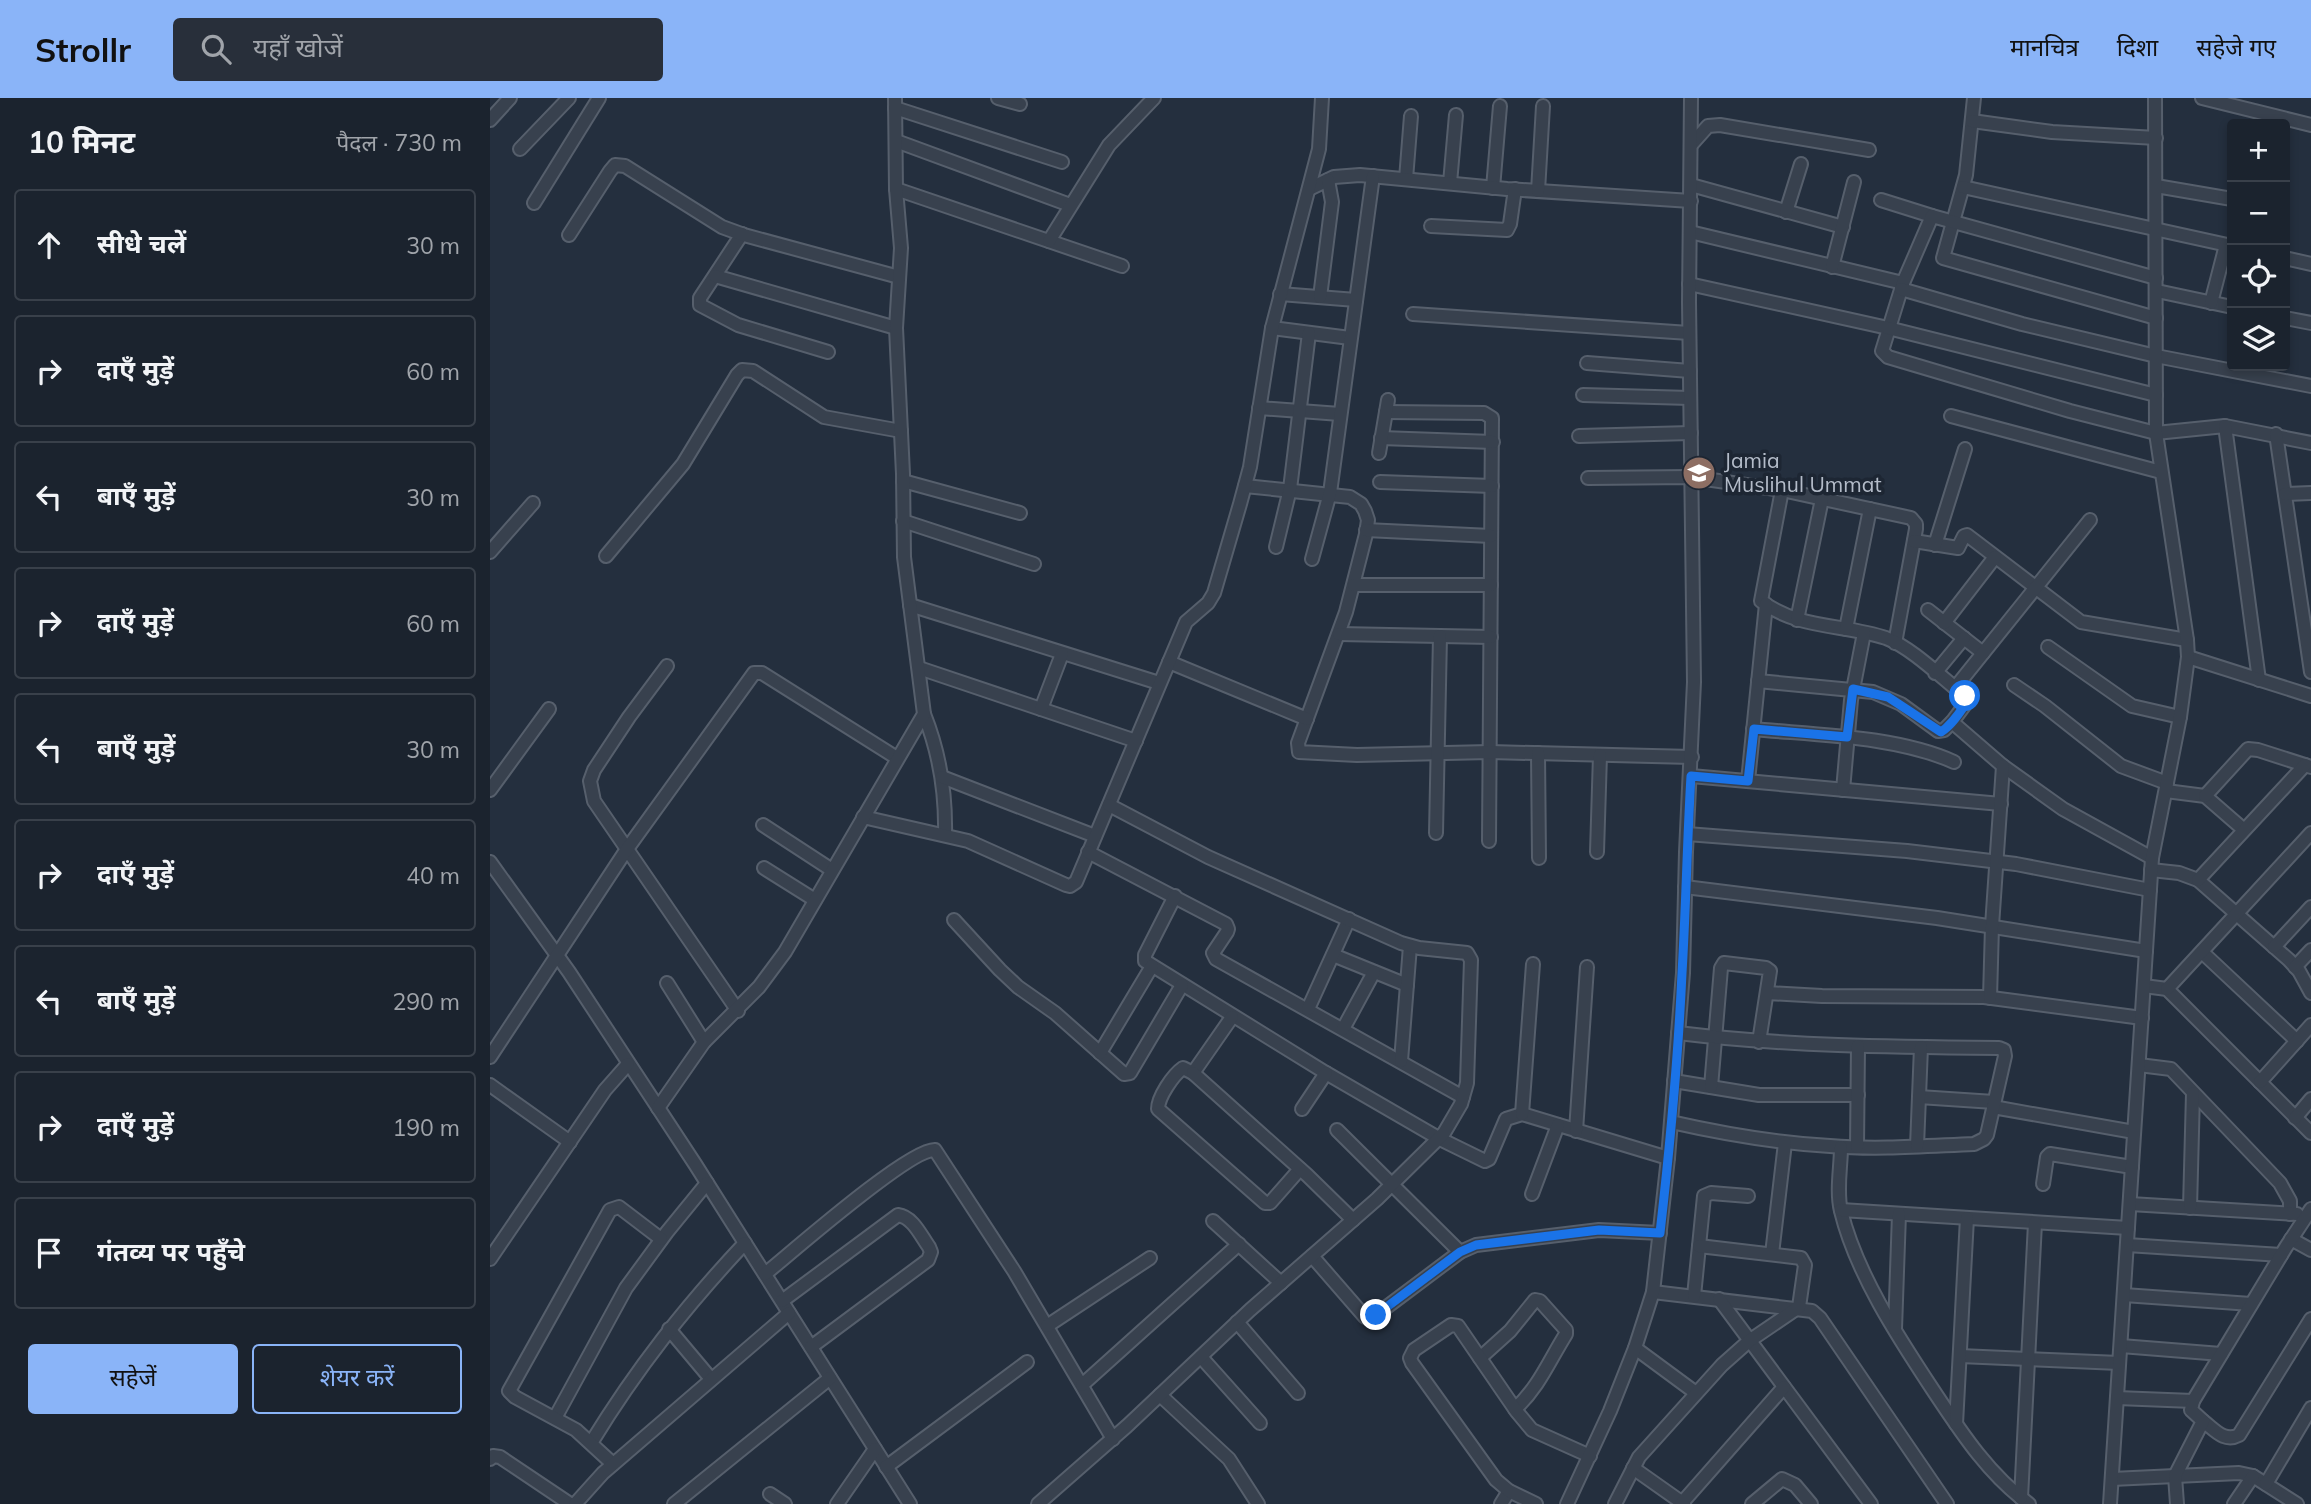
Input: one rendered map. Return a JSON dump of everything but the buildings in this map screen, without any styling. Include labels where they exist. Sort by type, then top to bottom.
[{"type":"street","points":[[490,120],[510,98]]},
{"type":"street","points":[[520,149],[569,98]]},
{"type":"street","points":[[534,203],[599,98]]},
{"type":"street","points":[[998,98],[1020,104]]},
{"type":"street","points":[[1049,241],[1109,145],[1154,98]]},
{"type":"street","points":[[863,817],[968,841],[1070,886],[1076,881],[1186,622],[1208,603],[1214,593],[1245,486],[1272,328],[1320,149],[1322,98]]},
{"type":"street","points":[[1567,1504],[1635,1348],[1653,1292],[1668,1158],[1678,1032],[1694,682],[1689,333],[1690,98]]},
{"type":"street","points":[[1975,98],[1968,163],[1942,255],[1945,260],[2156,318]]},
{"type":"street","points":[[2110,1504],[2152,864],[2180,717],[2188,657],[2156,433],[2155,98]]},
{"type":"street","points":[[2202,98],[2222,101],[2265,119]]},
{"type":"street","points":[[945,835],[946,810],[942,778],[934,739],[924,714],[910,605],[903,521],[895,328],[901,248],[896,189],[895,103],[1062,162]]},
{"type":"street","points":[[1493,188],[1500,106]]},
{"type":"street","points":[[1538,191],[1543,106]]},
{"type":"street","points":[[1450,183],[1456,115]]},
{"type":"street","points":[[1406,179],[1411,116]]},
{"type":"street","points":[[1972,121],[2052,132],[2156,138]]},
{"type":"street","points":[[2290,123],[2311,125]]},
{"type":"street","points":[[1691,145],[1708,126],[1720,125],[1869,150]]},
{"type":"street","points":[[896,141],[1070,205]]},
{"type":"street","points":[[1786,212],[1801,164]]},
{"type":"street","points":[[569,235],[610,171],[615,165],[620,165],[722,226],[742,234],[900,277]]},
{"type":"street","points":[[1309,189],[1346,175],[1691,201]]},
{"type":"street","points":[[1312,559],[1330,494],[1373,176]]},
{"type":"street","points":[[1320,297],[1332,202],[1328,180]]},
{"type":"street","points":[[1832,267],[1854,182]]},
{"type":"street","points":[[1691,185],[1843,227]]},
{"type":"street","points":[[2156,186],[2227,198]]},
{"type":"street","points":[[1963,187],[2227,246]]},
{"type":"street","points":[[896,189],[1122,266]]},
{"type":"street","points":[[1431,226],[1507,230],[1515,189]]},
{"type":"street","points":[[1881,200],[2099,264],[2156,285],[2227,306]]},
{"type":"street","points":[[1932,216],[1902,286],[1888,328],[1882,351],[1888,357],[2070,411],[2156,433],[2225,426],[2311,443]]},
{"type":"street","points":[[1690,232],[1902,286],[2022,324],[2156,356],[2311,386]]},
{"type":"street","points":[[742,234],[700,298],[700,305],[738,325],[828,352]]},
{"type":"street","points":[[2211,303],[2227,252]]},
{"type":"street","points":[[2290,259],[2311,264]]},
{"type":"street","points":[[715,276],[895,328]]},
{"type":"street","points":[[1689,284],[1888,328],[2156,395]]},
{"type":"street","points":[[1280,294],[1356,300]]},
{"type":"street","points":[[1413,314],[1689,333]]},
{"type":"street","points":[[2290,319],[2311,323]]},
{"type":"street","points":[[1272,328],[1350,338]]},
{"type":"street","points":[[1276,547],[1290,489],[1309,333]]},
{"type":"street","points":[[1587,363],[1690,371]]},
{"type":"street","points":[[606,556],[683,464],[742,370],[753,371],[824,417],[901,431]]},
{"type":"street","points":[[1583,395],[1690,398]]},
{"type":"street","points":[[1379,453],[1387,406],[1484,413],[1492,418],[1489,841]]},
{"type":"street","points":[[1259,408],[1340,414]]},
{"type":"street","points":[[1951,416],[2161,472]]},
{"type":"street","points":[[2225,426],[2259,680]]},
{"type":"street","points":[[1579,436],[1691,433]]},
{"type":"street","points":[[2276,435],[2311,672]]},
{"type":"street","points":[[1381,438],[1493,442]]},
{"type":"street","points":[[1935,544],[1965,449]]},
{"type":"street","points":[[1588,478],[1691,477],[1782,490],[1911,518],[1916,524],[1914,541],[1895,643]]},
{"type":"street","points":[[903,481],[1020,513]]},
{"type":"street","points":[[1380,482],[1492,486]]},
{"type":"street","points":[[1245,486],[1350,497],[1361,504],[1368,520],[1354,585],[1339,634],[1298,743],[1297,748],[1303,753],[1490,752],[1692,757]]},
{"type":"street","points":[[1758,681],[1853,689],[1888,697],[1919,715],[1938,731],[1944,730],[1952,722],[1967,702],[1965,696],[1895,643],[1864,633],[1797,620],[1766,604],[1760,597],[1782,490]]},
{"type":"street","points":[[2285,495],[2311,493]]},
{"type":"street","points":[[1797,620],[1822,499]]},
{"type":"street","points":[[490,552],[533,503]]},
{"type":"street","points":[[1846,629],[1870,509]]},
{"type":"street","points":[[1955,688],[2090,520]]},
{"type":"street","points":[[903,521],[1034,564]]},
{"type":"street","points":[[490,529],[502,539]]},
{"type":"street","points":[[1366,530],[1491,536]]},
{"type":"street","points":[[1914,541],[1958,548],[1967,535],[2081,622],[2187,640]]},
{"type":"street","points":[[1944,623],[1996,557]]},
{"type":"street","points":[[1354,585],[1491,585]]},
{"type":"street","points":[[1748,781],[1766,604]]},
{"type":"street","points":[[910,605],[1159,683]]},
{"type":"street","points":[[1928,610],[1983,653]]},
{"type":"street","points":[[1843,790],[1853,689],[1864,633]]},
{"type":"street","points":[[1339,634],[1491,638]]},
{"type":"street","points":[[1436,833],[1440,636]]},
{"type":"street","points":[[1935,673],[1964,638]]},
{"type":"street","points":[[2048,647],[2132,706],[2180,717]]},
{"type":"street","points":[[1041,709],[1062,654]]},
{"type":"street","points":[[2188,657],[2311,696]]},
{"type":"street","points":[[1169,662],[1307,719]]},
{"type":"street","points":[[667,666],[629,717],[594,770],[590,781],[594,800],[737,1011]]},
{"type":"street","points":[[919,668],[1136,741]]},
{"type":"street","points":[[490,1057],[627,849],[754,673],[762,673],[897,758]]},
{"type":"street","points":[[2014,685],[2121,766],[2166,787],[2205,796],[2243,829]]},
{"type":"street","points":[[490,790],[549,709]]},
{"type":"street","points":[[657,1108],[704,1042],[759,987],[785,952],[924,714]]},
{"type":"street","points":[[1952,722],[2003,766],[2063,809],[2152,864],[2198,880],[2295,967],[2311,993]]},
{"type":"street","points":[[1754,729],[1847,737],[1918,749],[1954,762]]},
{"type":"street","points":[[2198,880],[2243,829],[2308,766],[2249,749],[2205,796]]},
{"type":"street","points":[[1538,753],[1539,858]]},
{"type":"street","points":[[1597,852],[1600,755]]},
{"type":"street","points":[[1990,998],[2003,766]]},
{"type":"street","points":[[1691,776],[2001,803]]},
{"type":"street","points":[[942,778],[1095,836]]},
{"type":"street","points":[[1038,1504],[1113,1439],[1237,1322],[1440,1139],[1453,1119],[1468,1083],[1469,955],[1461,951],[1410,946],[1209,856],[1109,805]]},
{"type":"street","points":[[763,825],[832,870]]},
{"type":"street","points":[[2167,989],[2311,833]]},
{"type":"street","points":[[1687,835],[1825,843],[1998,862],[2150,890]]},
{"type":"street","points":[[1088,852],[1228,926],[1213,953],[1216,959],[1463,1097]]},
{"type":"street","points":[[490,862],[496,881],[557,956],[707,1183],[910,1504]]},
{"type":"street","points":[[764,868],[815,900]]},
{"type":"street","points":[[1685,887],[1992,926],[2146,951]]},
{"type":"street","points":[[1175,897],[1144,958],[1152,966],[1232,1017],[1440,1139],[1485,1161],[1489,1159],[1506,1119],[1522,1114],[1668,1158]]},
{"type":"street","points":[[2274,947],[2311,907]]},
{"type":"street","points":[[1308,1009],[1349,919]]},
{"type":"street","points":[[954,920],[1009,979],[1055,1013],[1122,1073],[1130,1073],[1182,985]]},
{"type":"street","points":[[1401,1061],[1410,946]]},
{"type":"street","points":[[2295,967],[2311,950]]},
{"type":"street","points":[[2202,952],[2297,1041]]},
{"type":"street","points":[[1333,955],[1407,985]]},
{"type":"street","points":[[1711,1087],[1722,965],[1726,963],[1769,969],[1759,1042]]},
{"type":"street","points":[[1522,1114],[1533,964]]},
{"type":"street","points":[[1100,1053],[1152,966]]},
{"type":"street","points":[[1576,1131],[1587,967]]},
{"type":"street","points":[[1343,1029],[1374,972]]},
{"type":"street","points":[[667,983],[704,1042]]},
{"type":"street","points":[[2144,986],[2167,989],[2311,1133]]},
{"type":"street","points":[[1767,993],[1990,998],[2142,1018]]},
{"type":"street","points":[[1193,1073],[1232,1017]]},
{"type":"street","points":[[2260,1082],[2311,1026]]},
{"type":"street","points":[[1671,1122],[1730,1136],[1841,1147],[1980,1142],[1987,1135],[2005,1056],[2004,1050],[1759,1042],[1678,1032]]},
{"type":"street","points":[[1857,1147],[1858,1046]]},
{"type":"street","points":[[1917,1146],[1922,1047]]},
{"type":"street","points":[[490,1259],[605,1090],[628,1064]]},
{"type":"street","points":[[2139,1065],[2171,1069],[2280,1183],[2290,1201],[2290,1214]]},
{"type":"street","points":[[1300,1168],[1267,1203],[1262,1202],[1158,1109],[1157,1105],[1180,1069],[1186,1068],[1300,1168],[1353,1220]]},
{"type":"street","points":[[1302,1109],[1326,1073]]},
{"type":"street","points":[[1674,1081],[1759,1095],[1858,1095]]},
{"type":"street","points":[[490,1085],[570,1142]]},
{"type":"street","points":[[2190,1208],[2193,1093]]},
{"type":"street","points":[[1919,1097],[1994,1105],[2134,1132]]},
{"type":"street","points":[[2295,1118],[2311,1099]]},
{"type":"street","points":[[1532,1194],[1558,1125]]},
{"type":"street","points":[[1337,1130],[1460,1252]]},
{"type":"street","points":[[1772,1254],[1786,1143]]},
{"type":"street","points":[[1841,1147],[1841,1210],[1875,1296],[1956,1424],[1989,1467],[2009,1489],[2025,1501]]},
{"type":"street","points":[[765,1274],[883,1178],[926,1150],[935,1150],[1007,1260],[1113,1439]]},
{"type":"street","points":[[2042,1184],[2050,1154],[2132,1167]]},
{"type":"street","points":[[555,1418],[626,1288],[707,1183]]},
{"type":"street","points":[[1694,1296],[1704,1196],[1711,1193],[1748,1196]]},
{"type":"street","points":[[2130,1204],[2290,1214],[2309,1212]]},
{"type":"street","points":[[613,1464],[592,1443],[509,1391],[610,1210],[619,1207],[661,1240]]},
{"type":"street","points":[[1841,1210],[2128,1228]]},
{"type":"street","points":[[2309,1212],[2221,1354],[2193,1401],[2191,1410],[2225,1438],[2239,1435],[2311,1319]]},
{"type":"street","points":[[1895,1330],[1899,1214]]},
{"type":"street","points":[[575,1504],[613,1464],[711,1379],[785,1307],[898,1215],[905,1216],[929,1247],[931,1252],[928,1260],[811,1347]]},
{"type":"street","points":[[1956,1424],[1967,1218]]},
{"type":"street","points":[[1213,1221],[1281,1283]]},
{"type":"street","points":[[2025,1501],[2028,1359],[2035,1223]]},
{"type":"street","points":[[1312,1256],[1368,1318],[1376,1315],[1460,1252],[1476,1245],[1577,1232],[1620,1230],[1660,1233]]},
{"type":"street","points":[[2291,1239],[2311,1250]]},
{"type":"street","points":[[592,1443],[618,1398],[669,1329],[745,1243]]},
{"type":"street","points":[[1082,1385],[1239,1244]]},
{"type":"street","points":[[2127,1245],[2281,1255]]},
{"type":"street","points":[[1615,1504],[1639,1457],[1722,1365],[1749,1341],[1799,1307],[1805,1265],[1797,1257],[1699,1246]]},
{"type":"street","points":[[1047,1326],[1150,1258]]},
{"type":"street","points":[[1653,1292],[1799,1307],[1812,1311],[1820,1318],[1947,1504]]},
{"type":"street","points":[[2124,1295],[2251,1304]]},
{"type":"street","points":[[1718,1299],[1871,1504]]},
{"type":"street","points":[[1480,1358],[1510,1331],[1535,1300],[1540,1301],[1566,1331],[1546,1372],[1529,1396],[1515,1409]]},
{"type":"street","points":[[1237,1322],[1297,1393]]},
{"type":"street","points":[[1536,1504],[1509,1491],[1496,1480],[1410,1358],[1414,1350],[1455,1324],[1532,1430],[1590,1456]]},
{"type":"street","points":[[669,1329],[711,1379]]},
{"type":"street","points":[[2120,1346],[2221,1354]]},
{"type":"street","points":[[1635,1348],[1696,1393]]},
{"type":"street","points":[[1960,1356],[2119,1363]]},
{"type":"street","points":[[1201,1357],[1260,1423]]},
{"type":"street","points":[[886,1467],[1027,1362]]},
{"type":"street","points":[[674,1504],[830,1378]]},
{"type":"street","points":[[1633,1468],[1683,1504],[1784,1387]]},
{"type":"street","points":[[1160,1395],[1229,1459],[1258,1504]]},
{"type":"street","points":[[2117,1398],[2193,1401]]},
{"type":"street","points":[[2266,1484],[2311,1408]]},
{"type":"street","points":[[2177,1504],[2175,1476],[2203,1421]]},
{"type":"street","points":[[837,1504],[875,1449]]},
{"type":"street","points":[[490,1459],[493,1456],[500,1457],[570,1504]]},
{"type":"street","points":[[2112,1479],[2239,1474],[2253,1476],[2297,1504]]},
{"type":"street","points":[[2234,1504],[2253,1476]]},
{"type":"street","points":[[1752,1504],[1782,1479],[1794,1485],[1811,1504]]},
{"type":"street","points":[[1501,1504],[1509,1491]]},
{"type":"street","points":[[771,1494],[786,1504]]},
{"type":"place","name":"Jamia Muslihul Ummat","points":[[1699,473]]},
{"type":"route","points":[[1376,1315],[1460,1252],[1476,1245],[1599,1230],[1660,1233],[1682,973],[1691,776],[1748,781],[1754,729],[1847,737],[1853,689],[1888,697],[1941,732],[1967,702],[1965,696]]}]
